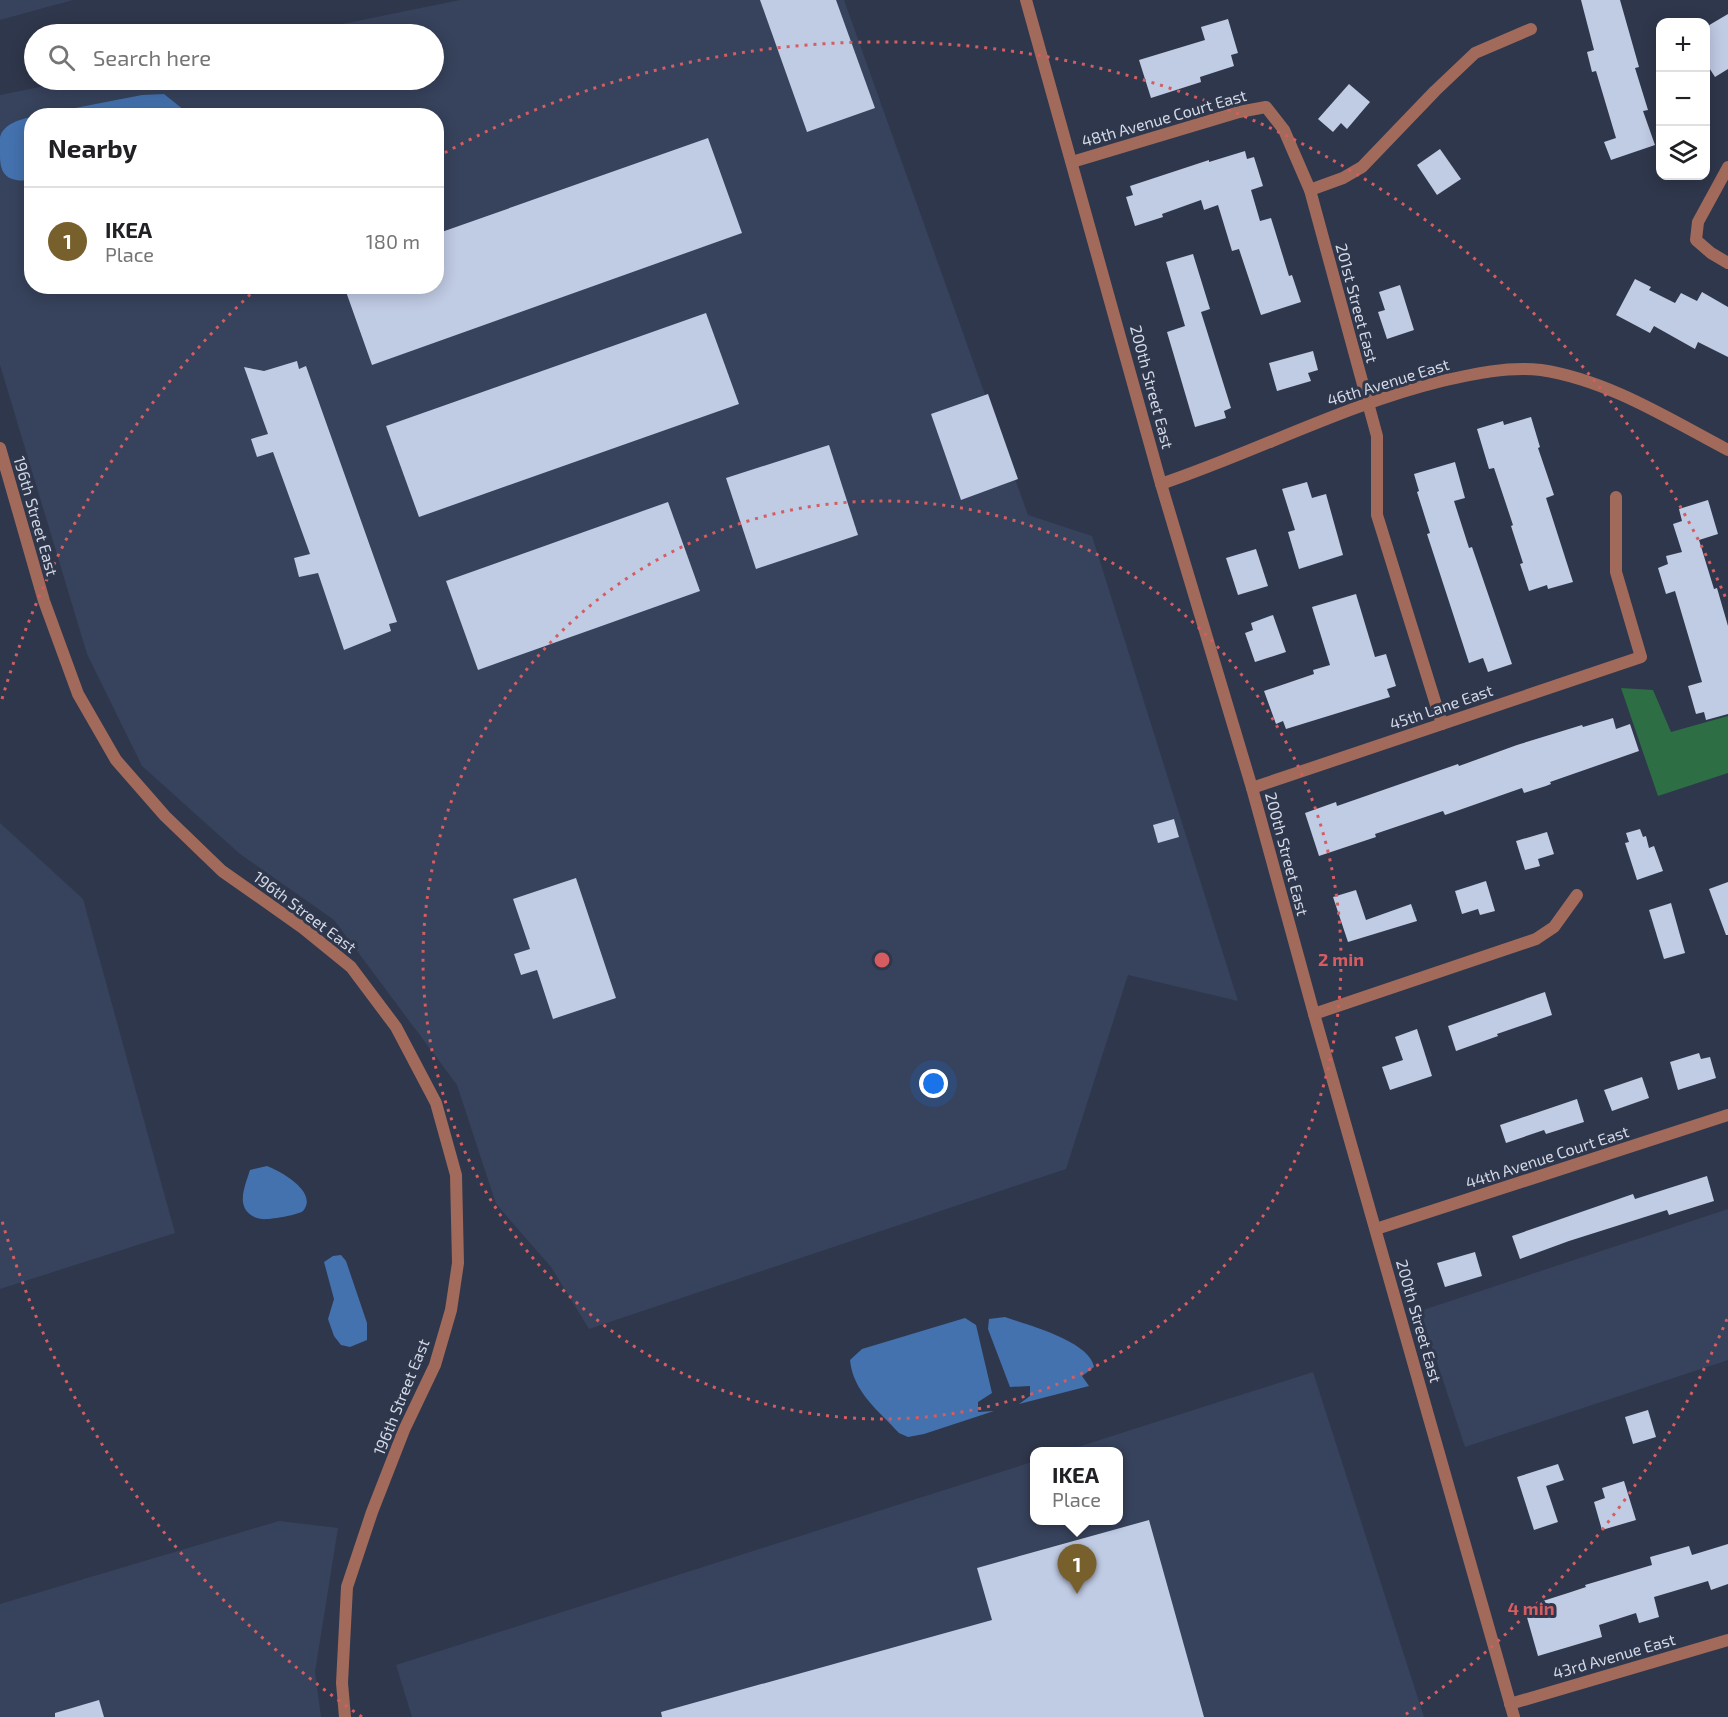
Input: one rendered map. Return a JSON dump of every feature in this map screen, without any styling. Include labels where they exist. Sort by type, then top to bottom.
[{"type":"street","name":"200th Street East","points":[[1026,0],[1161,484],[1252,788],[1514,1717]]},
{"type":"street","points":[[1310,190],[1343,178],[1362,167],[1475,53],[1532,29]]},
{"type":"street","name":"48th Avenue Court East","points":[[1072,162],[1239,112],[1266,107]]},
{"type":"street","name":"201st Street East","points":[[1266,107],[1284,130],[1310,190],[1377,436],[1377,515],[1442,724]]},
{"type":"street","points":[[1728,167],[1698,222],[1695,240],[1728,263]]},
{"type":"street","name":"46th Avenue East","points":[[1161,484],[1367,403],[1467,375],[1506,370],[1539,370],[1572,377],[1609,390],[1728,450]]},
{"type":"street","name":"196th Street East","points":[[0,448],[44,601],[78,694],[116,760],[165,816],[222,871],[303,928],[351,967],[396,1027],[436,1102],[456,1175],[458,1263],[451,1310],[435,1365],[400,1441],[372,1512],[347,1587],[342,1683],[345,1717]]},
{"type":"street","name":"45th Lane East","points":[[1252,788],[1641,657],[1616,572],[1616,497]]},
{"type":"street","points":[[1314,1014],[1536,939],[1554,927],[1577,894]]},
{"type":"street","name":"44th Avenue Court East","points":[[1376,1229],[1728,1116]]},
{"type":"street","name":"43rd Avenue East","points":[[1510,1704],[1728,1640]]},
{"type":"shaded area","points":[[0,0],[73,0],[0,20]]},
{"type":"shaded area","points":[[460,0],[844,0],[1028,515],[1092,536],[1238,1001],[1128,975],[1066,1169],[589,1329],[551,1267],[496,1204],[457,1085],[334,920],[240,854],[142,766],[87,654],[0,365],[0,95],[25,90],[444,90],[444,24],[342,24]]},
{"type":"shaded area","points":[[0,823],[83,899],[175,1233],[0,1289]]},
{"type":"shaded area","points":[[1728,1209],[1728,1360],[1465,1447],[1420,1311]]},
{"type":"shaded area","points":[[1313,1372],[1424,1717],[412,1717],[396,1665],[1030,1463],[1030,1525],[1123,1525],[1123,1447],[1078,1447]]},
{"type":"shaded area","points":[[279,1521],[338,1528],[315,1672],[321,1717],[0,1717],[0,1604]]},
{"type":"green space","points":[[1621,688],[1653,690],[1671,732],[1728,716],[1728,773],[1658,796]]},
{"type":"water","points":[[164,94],[182,108],[75,108],[142,95]]},
{"type":"water","points":[[24,119],[24,180],[12,179],[5,174],[0,156],[2,132],[8,125]]},
{"type":"water","points":[[267,1166],[288,1177],[302,1190],[307,1204],[303,1211],[290,1216],[266,1219],[257,1218],[247,1211],[243,1198],[250,1170]]},
{"type":"water","points":[[341,1255],[346,1261],[367,1323],[367,1340],[350,1347],[341,1345],[334,1336],[328,1319],[334,1299],[324,1262],[333,1256]]},
{"type":"water","points":[[1005,1317],[1042,1329],[1082,1349],[1094,1367],[1082,1376],[1089,1386],[1019,1404],[1030,1396],[1030,1386],[1010,1387],[988,1329],[989,1319]]},
{"type":"water","points":[[965,1318],[976,1325],[992,1393],[978,1402],[978,1412],[994,1411],[924,1434],[908,1437],[899,1433],[868,1400],[856,1382],[850,1360],[862,1349]]},
{"type":"building","points":[[760,0],[836,0],[875,108],[807,132]]},
{"type":"building","points":[[1581,0],[1620,0],[1639,67],[1635,68],[1648,110],[1643,111],[1655,145],[1611,160],[1604,142],[1616,138],[1596,71],[1592,72],[1587,52],[1594,50]]},
{"type":"building","points":[[1728,14],[1728,69],[1715,77],[1710,69],[1710,25]]},
{"type":"building","points":[[1228,19],[1238,53],[1231,55],[1234,66],[1200,77],[1201,82],[1151,98],[1139,60],[1205,40],[1201,27]]},
{"type":"building","points":[[1349,84],[1370,102],[1347,129],[1341,123],[1333,132],[1318,119]]},
{"type":"building","points":[[708,138],[742,233],[372,365],[347,294],[444,294],[444,231]]},
{"type":"building","points":[[1440,149],[1461,179],[1437,195],[1417,165]]},
{"type":"building","points":[[1245,151],[1247,159],[1254,157],[1263,186],[1251,190],[1260,221],[1271,218],[1289,276],[1292,275],[1301,302],[1261,315],[1239,249],[1232,251],[1218,205],[1204,210],[1201,200],[1162,214],[1163,217],[1135,226],[1126,197],[1133,195],[1130,186],[1209,160],[1209,162]]},
{"type":"building","points":[[1193,254],[1210,309],[1201,312],[1231,408],[1224,411],[1226,418],[1195,427],[1167,332],[1185,326],[1166,262]]},
{"type":"building","points":[[1635,279],[1651,287],[1649,290],[1675,303],[1681,293],[1697,301],[1702,292],[1728,307],[1728,357],[1698,342],[1695,349],[1654,326],[1650,333],[1616,315]]},
{"type":"building","points":[[1400,285],[1414,330],[1387,339],[1378,312],[1385,310],[1379,292]]},
{"type":"building","points":[[706,313],[739,404],[419,517],[386,426]]},
{"type":"building","points":[[1313,351],[1318,370],[1308,373],[1311,381],[1277,391],[1269,363]]},
{"type":"building","points":[[297,361],[299,369],[306,366],[397,622],[389,624],[391,631],[344,650],[318,573],[299,577],[294,558],[310,554],[273,452],[257,457],[251,439],[268,434],[244,367],[264,371]]},
{"type":"building","points":[[988,394],[1018,479],[961,500],[931,414]]},
{"type":"building","points":[[1531,417],[1540,447],[1538,448],[1554,495],[1546,498],[1573,582],[1548,589],[1547,585],[1529,591],[1520,564],[1523,563],[1511,526],[1513,525],[1494,468],[1489,469],[1477,429],[1503,421],[1504,425]]},
{"type":"building","points":[[829,445],[858,535],[756,569],[726,478]]},
{"type":"building","points":[[1455,462],[1465,498],[1454,501],[1512,664],[1488,672],[1483,658],[1469,663],[1427,534],[1430,533],[1417,492],[1419,491],[1414,474]]},
{"type":"building","points":[[1307,482],[1312,498],[1326,494],[1343,555],[1299,569],[1288,532],[1295,530],[1282,489]]},
{"type":"building","points":[[1708,500],[1718,534],[1699,540],[1728,626],[1728,714],[1706,720],[1704,712],[1696,714],[1688,686],[1702,682],[1675,591],[1666,594],[1658,568],[1668,564],[1666,556],[1682,552],[1673,524],[1682,521],[1679,509]]},
{"type":"building","points":[[668,502],[700,591],[478,670],[446,581]]},
{"type":"building","points":[[1256,549],[1268,586],[1238,595],[1226,558]]},
{"type":"building","points":[[1356,594],[1375,657],[1386,654],[1396,686],[1387,689],[1390,697],[1286,729],[1283,721],[1276,724],[1264,691],[1314,674],[1313,670],[1330,665],[1312,607]]},
{"type":"building","points":[[1273,615],[1286,652],[1255,662],[1245,633],[1253,630],[1251,623]]},
{"type":"building","points":[[1613,718],[1616,729],[1630,724],[1639,751],[1550,782],[1551,784],[1546,786],[1524,793],[1522,788],[1445,815],[1443,811],[1319,856],[1305,813],[1336,802],[1337,806],[1517,745]]},
{"type":"building","points":[[1174,819],[1179,837],[1158,843],[1153,825]]},
{"type":"building","points":[[1640,829],[1643,837],[1646,836],[1649,848],[1654,846],[1663,871],[1637,880],[1625,843],[1629,842],[1626,833]]},
{"type":"building","points":[[1547,832],[1554,854],[1538,859],[1540,866],[1525,870],[1516,841]]},
{"type":"building","points":[[576,878],[616,998],[553,1019],[537,970],[521,975],[514,954],[530,949],[513,899]]},
{"type":"building","points":[[1486,881],[1495,911],[1480,915],[1478,909],[1462,914],[1455,891]]},
{"type":"building","points":[[1728,882],[1728,935],[1726,935],[1709,889]]},
{"type":"building","points":[[1356,890],[1366,920],[1411,904],[1417,921],[1348,942],[1333,897]]},
{"type":"building","points":[[1671,903],[1685,953],[1664,959],[1649,910]]},
{"type":"building","points":[[1545,992],[1552,1015],[1456,1051],[1448,1026]]},
{"type":"building","points":[[1417,1029],[1432,1076],[1390,1090],[1382,1067],[1403,1060],[1395,1037]]},
{"type":"building","points":[[1699,1053],[1701,1059],[1710,1057],[1716,1078],[1678,1090],[1670,1062]]},
{"type":"building","points":[[1642,1077],[1649,1098],[1612,1111],[1604,1090]]},
{"type":"building","points":[[1577,1099],[1584,1122],[1546,1134],[1544,1130],[1506,1143],[1500,1125]]},
{"type":"building","points":[[1707,1176],[1714,1201],[1669,1215],[1667,1210],[1520,1259],[1512,1236],[1633,1194],[1635,1199]]},
{"type":"building","points":[[1475,1252],[1482,1276],[1445,1287],[1437,1263]]},
{"type":"building","points":[[1648,1410],[1656,1437],[1633,1444],[1625,1417]]},
{"type":"building","points":[[1558,1464],[1564,1480],[1546,1486],[1558,1522],[1534,1530],[1517,1477]]},
{"type":"building","points":[[1624,1481],[1636,1520],[1602,1530],[1594,1502],[1605,1498],[1602,1488]]},
{"type":"building","points":[[1149,1520],[1204,1717],[662,1717],[661,1712],[992,1620],[977,1568]]},
{"type":"building","points":[[1728,1544],[1728,1584],[1711,1590],[1708,1581],[1654,1597],[1659,1617],[1639,1623],[1636,1613],[1599,1625],[1602,1637],[1538,1656],[1524,1607],[1586,1587],[1585,1585],[1652,1565],[1650,1557],[1689,1546],[1692,1555]]},
{"type":"building","points":[[99,1700],[104,1717],[55,1717],[55,1713]]},
{"type":"place","name":"IKEA","points":[[1077,1594]]}]
